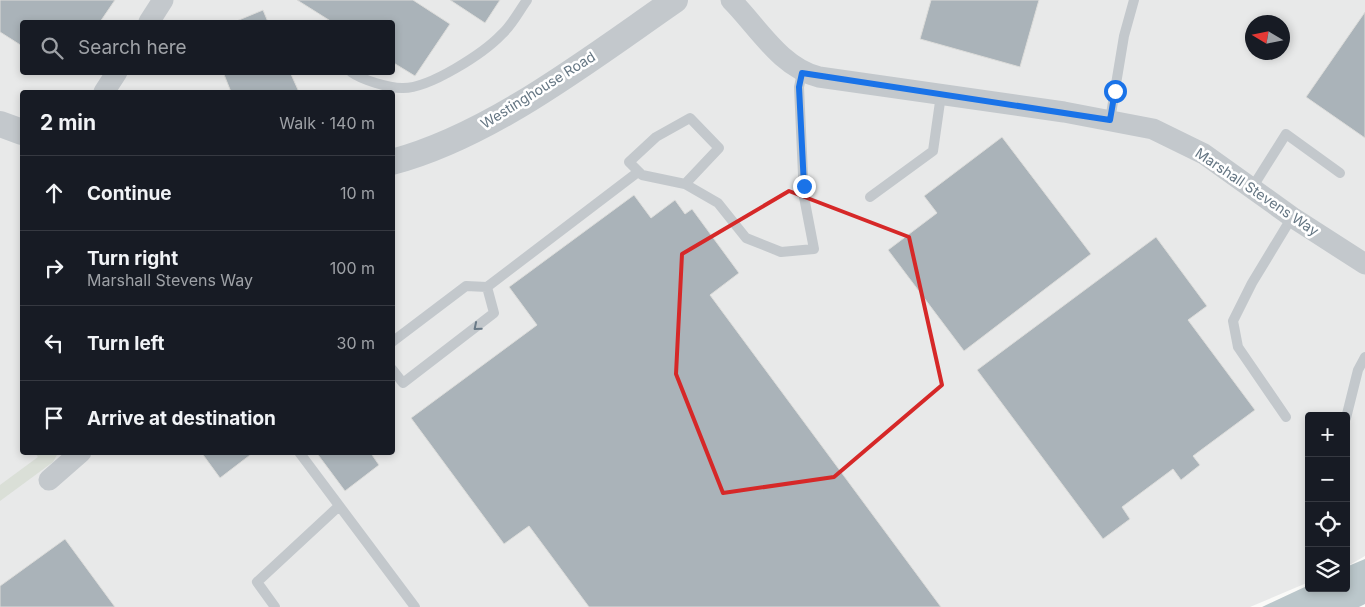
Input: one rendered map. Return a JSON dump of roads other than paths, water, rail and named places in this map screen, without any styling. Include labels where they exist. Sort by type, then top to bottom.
[{"type":"street","points":[[150,20],[163,0]]},
{"type":"street","name":"Westinghouse Road","points":[[395,161],[426,153],[485,124],[572,72],[674,0]]},
{"type":"street","points":[[731,0],[750,18],[769,44],[802,73]]},
{"type":"street","name":"Marshall Stevens Way","points":[[802,73],[1110,120],[1152,129],[1204,154],[1292,217],[1365,264]]},
{"type":"street","points":[[105,90],[114,75]]},
{"type":"street","points":[[0,124],[20,131]]},
{"type":"street","points":[[0,131],[20,132]]},
{"type":"street","points":[[0,137],[20,132]]},
{"type":"street","points":[[48,480],[77,455]]},
{"type":"lane","points":[[356,75],[359,78],[403,88],[424,83],[463,65],[503,34],[527,0]]},
{"type":"lane","points":[[1110,120],[1124,36],[1134,0]]},
{"type":"lane","points":[[685,184],[719,148],[690,118],[656,137],[628,162],[642,175],[685,184],[718,203],[746,238],[781,252],[814,249],[804,197],[799,87],[802,73]]},
{"type":"lane","points":[[870,197],[933,151],[942,95]]},
{"type":"lane","points":[[1252,188],[1286,134],[1340,173]]},
{"type":"lane","points":[[395,340],[466,286],[487,287],[638,172]]},
{"type":"lane","points":[[1286,417],[1238,347],[1233,321],[1252,283],[1292,217]]},
{"type":"lane","points":[[395,373],[403,383],[494,313],[487,287]]},
{"type":"lane","points":[[1348,412],[1358,370],[1365,357]]},
{"type":"lane","points":[[301,455],[415,607]]},
{"type":"lane","points":[[275,607],[257,582],[339,506]]}]
